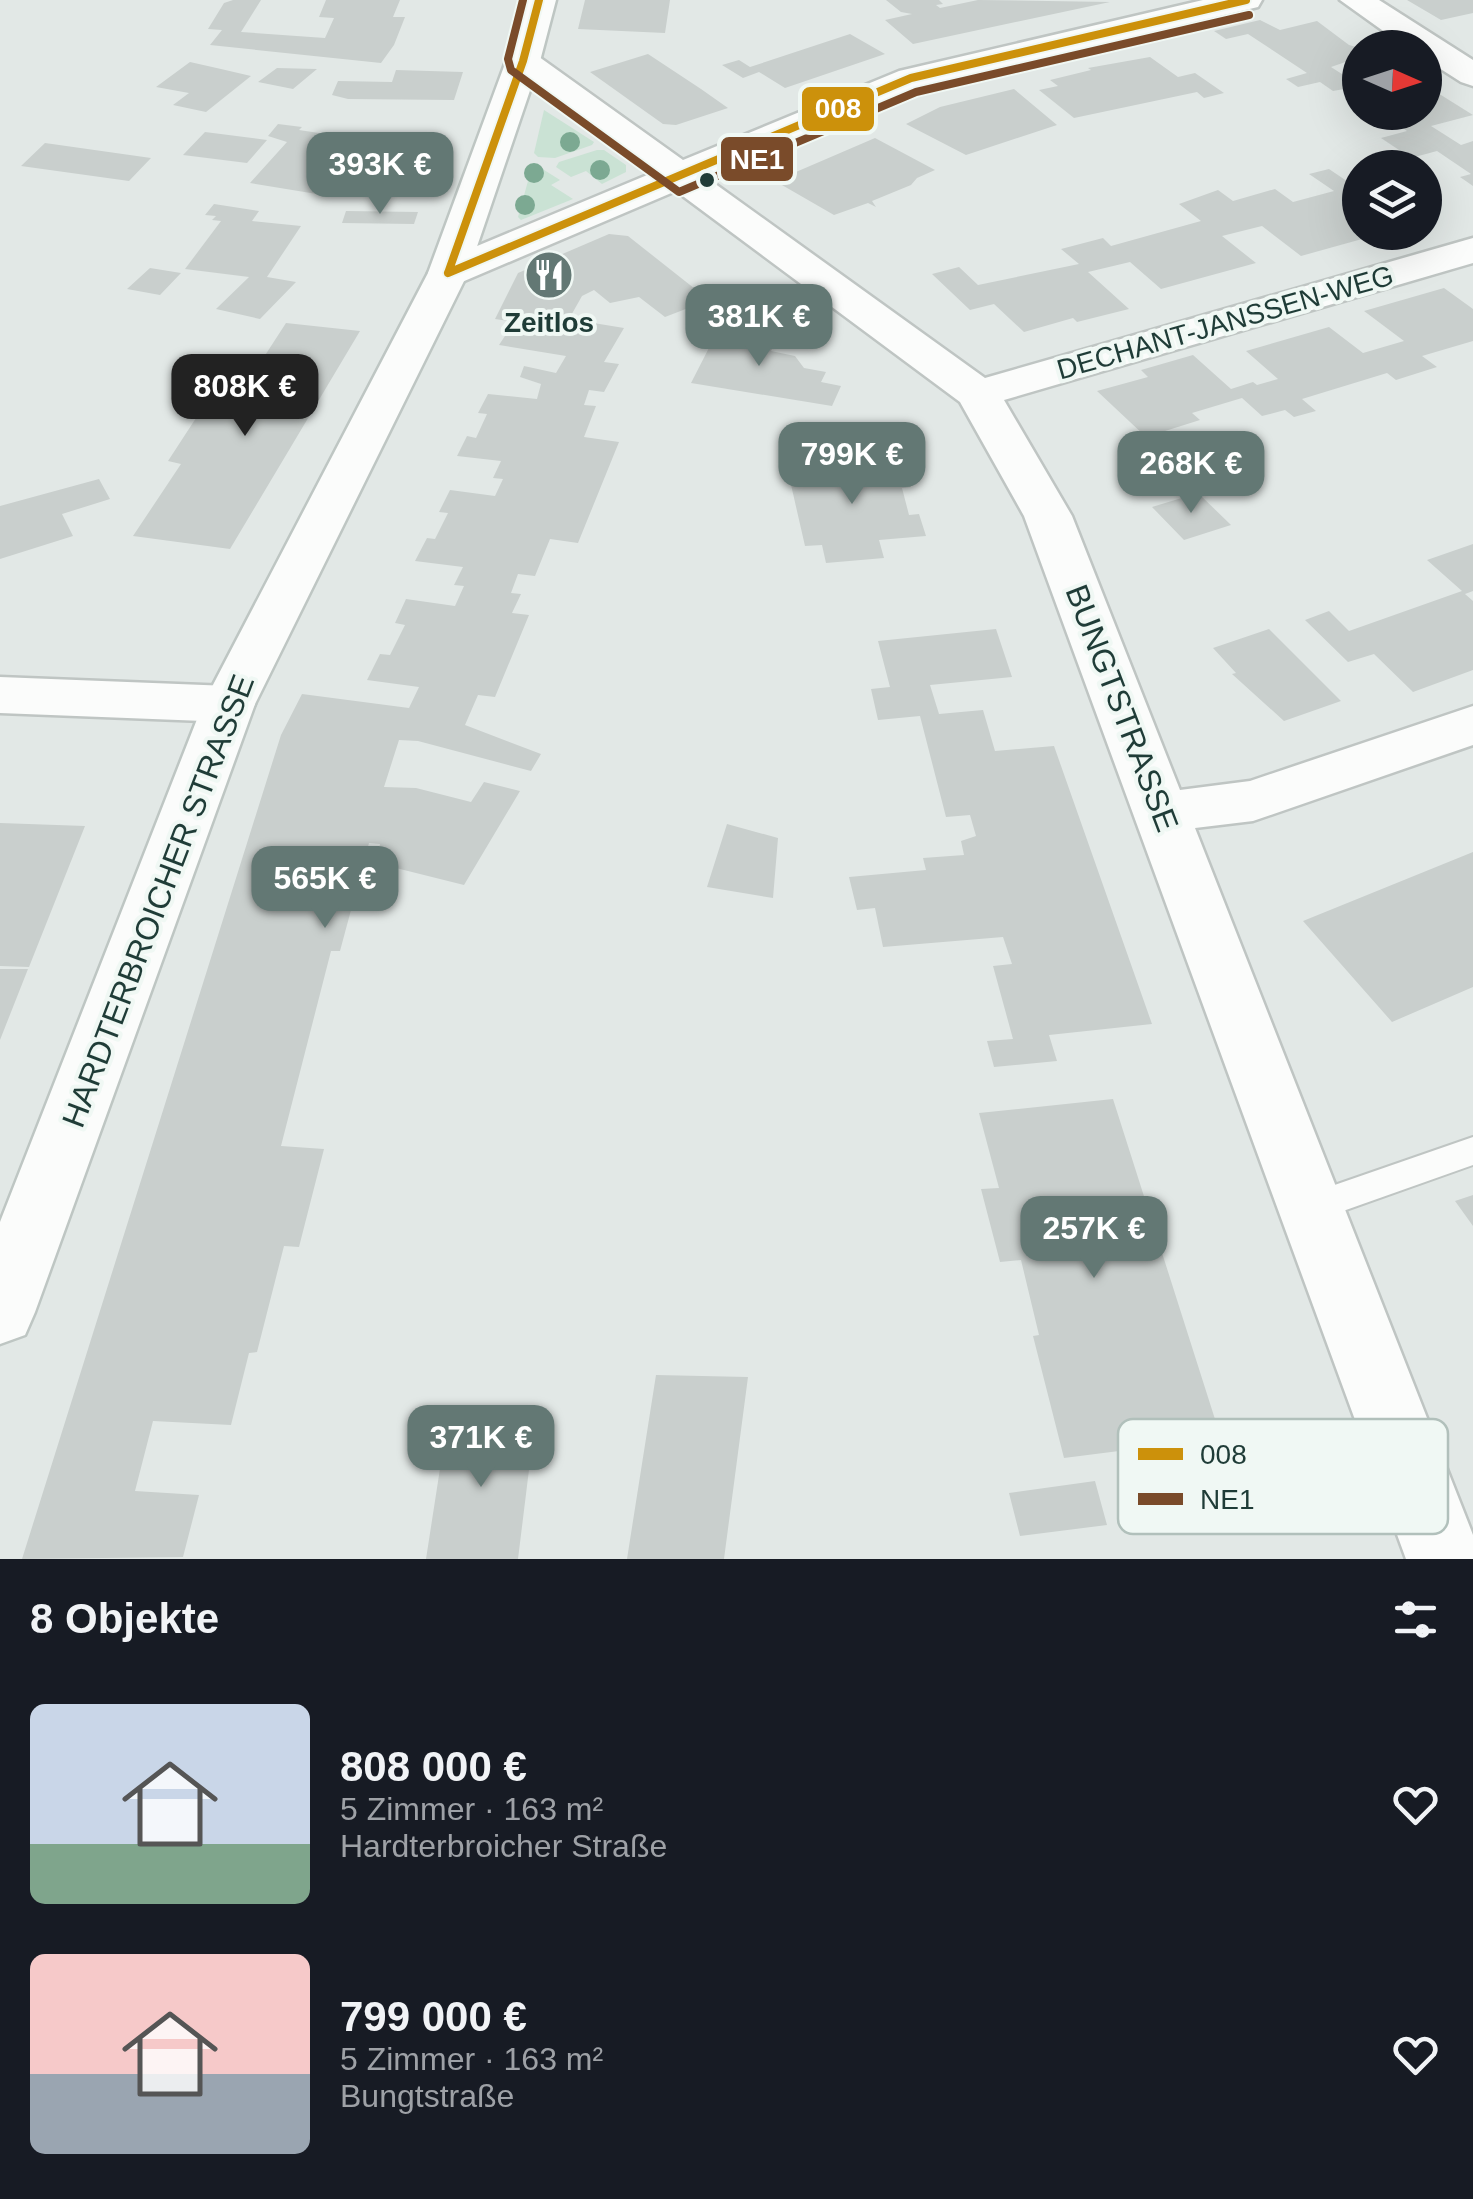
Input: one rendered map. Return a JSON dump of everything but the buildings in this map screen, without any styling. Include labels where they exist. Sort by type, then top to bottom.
[{"type":"street","name":"HARDTERBROICHER STRASSE","points":[[0,1312],[229,704],[448,273],[523,60],[539,0]]},
{"type":"street","points":[[448,273],[911,78],[1246,0]]},
{"type":"street","points":[[1356,0],[1473,75]]},
{"type":"street","name":"BUNGTSTRASSE","points":[[523,60],[978,394],[1048,516],[1392,1419]]},
{"type":"street","name":"DECHANT-JANSSEN-WEG","points":[[978,394],[1473,250]]},
{"type":"street","points":[[0,695],[229,704]]},
{"type":"street","points":[[1163,812],[1253,801],[1473,725]]},
{"type":"street","name":"BUNGTSTRASSE","points":[[1435,1534],[1444,1559]]},
{"type":"lane","points":[[1312,1207],[1473,1151]]},
{"type":"green space","points":[[544,110],[594,142],[592,145],[555,158],[538,157],[534,153]]},
{"type":"green space","points":[[604,150],[626,165],[626,172],[602,184],[586,171],[571,177],[556,167],[559,162]]},
{"type":"green space","points":[[533,163],[560,180],[551,185],[573,199],[521,220],[518,217]]},
{"type":"transit line","name":"NE1","points":[[523,0],[508,59],[511,70],[679,192],[916,92],[1249,15]]},
{"type":"transit line","name":"008","points":[[448,273],[523,61],[539,0]]},
{"type":"transit line","name":"008","points":[[448,273],[911,78],[1246,0]]},
{"type":"place","name":"Zeitlos","points":[[549,275]]}]
